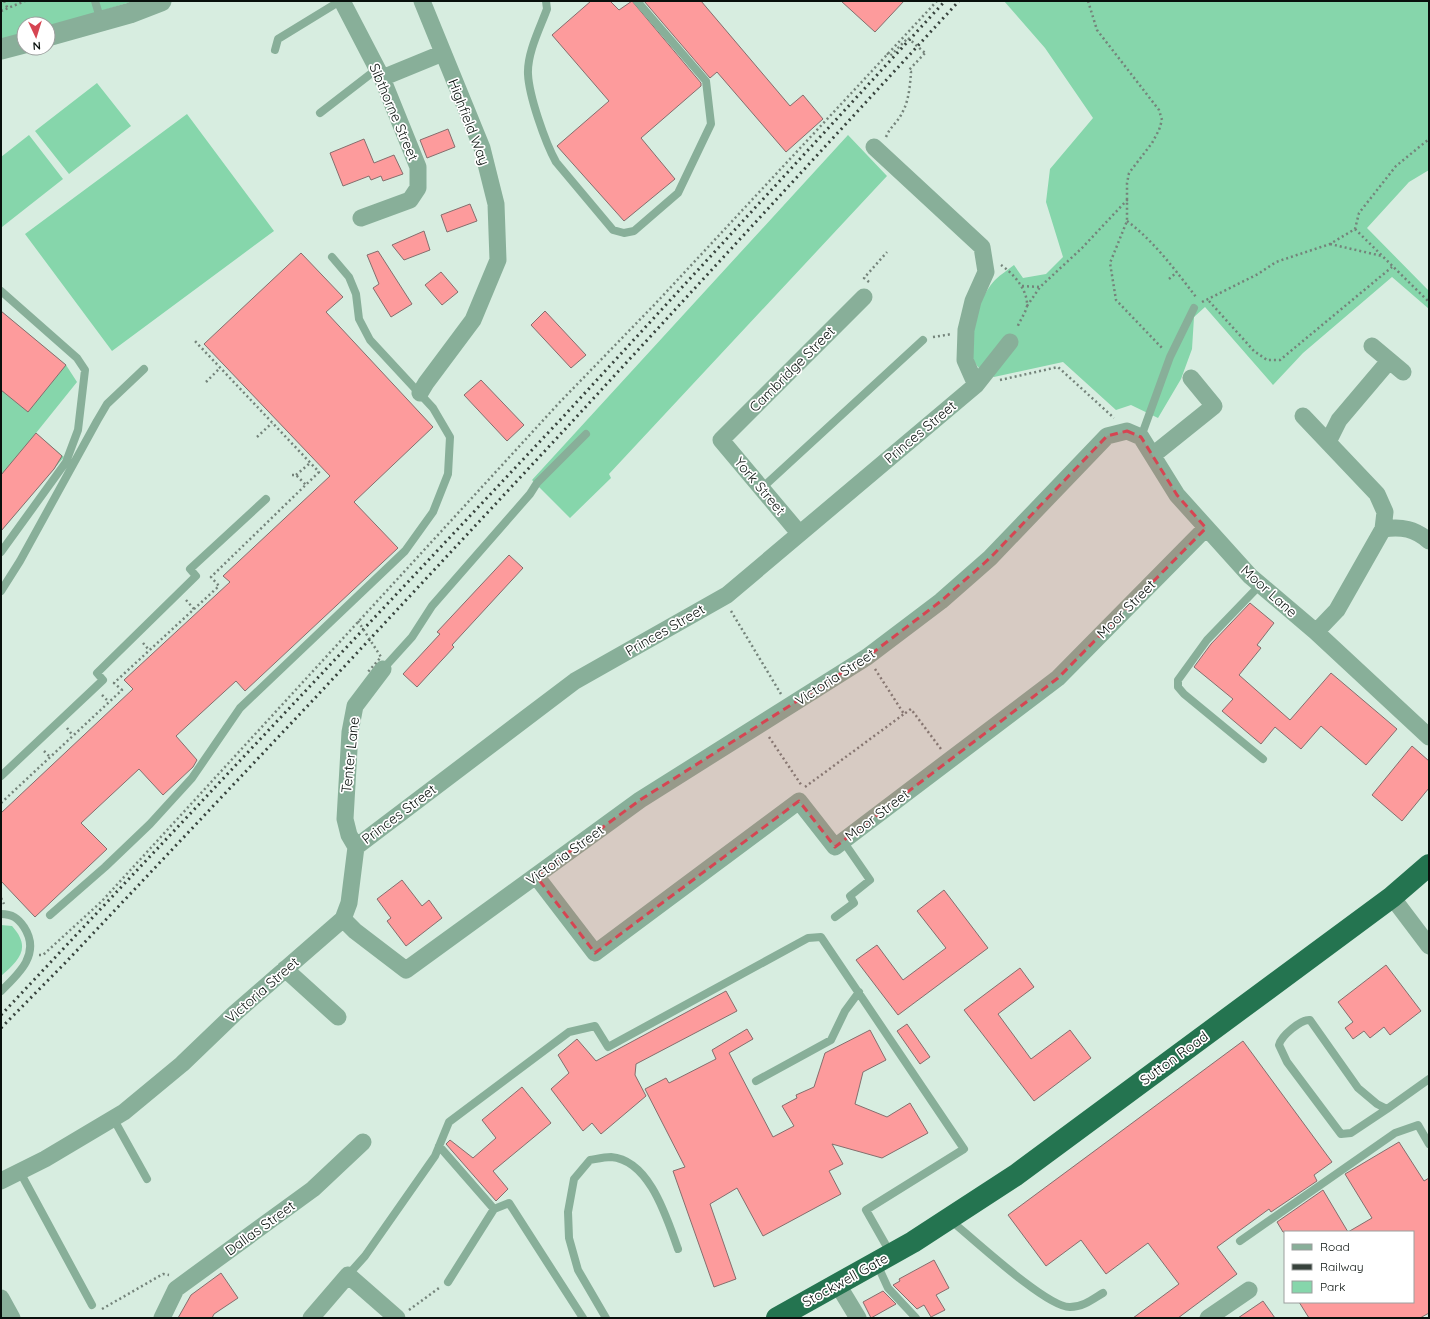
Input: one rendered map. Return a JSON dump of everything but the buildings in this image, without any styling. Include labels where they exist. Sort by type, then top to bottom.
[{"type":"highway","name":"Sutton Road","points":[[913,1242],[1016,1175],[1392,897],[1429,865]]},
{"type":"highway","name":"Stockwell Gate","points":[[777,1318],[913,1242]]},
{"type":"street","points":[[56,34],[101,21],[161,1]]},
{"type":"street","name":"Sibthorne Street","points":[[341,1],[380,74],[418,166],[418,188],[410,200],[361,218]]},
{"type":"street","name":"Highfield Way","points":[[420,393],[473,320],[498,260],[496,204],[482,148],[422,1]]},
{"type":"street","points":[[1,49],[16,45]]},
{"type":"street","points":[[380,74],[443,54]]},
{"type":"street","points":[[876,149],[982,247],[986,272],[973,302],[966,333],[965,360],[976,385]]},
{"type":"street","name":"Cambridge Street","points":[[721,440],[864,298]]},
{"type":"street","name":"Princes Street","points":[[343,919],[349,903],[356,847],[575,681],[723,597],[976,385],[1010,342]]},
{"type":"street","points":[[1372,346],[1403,372]]},
{"type":"street","points":[[1328,442],[1339,420],[1389,361]]},
{"type":"street","points":[[1153,455],[1214,406],[1191,378]]},
{"type":"street","points":[[1303,416],[1377,494],[1385,512],[1383,529],[1337,610],[1316,632]]},
{"type":"street","name":"Moor Lane","points":[[1134,434],[1153,455],[1177,495],[1206,528],[1260,584],[1316,632],[1429,737]]},
{"type":"street","name":"Victoria Street","points":[[1,1181],[45,1159],[124,1112],[182,1064],[234,1014],[343,919],[355,931],[406,970],[640,800],[867,657],[940,601],[990,558],[1107,436],[1134,434]]},
{"type":"street","name":"York Street","points":[[721,440],[799,533]]},
{"type":"street","points":[[1383,529],[1396,527],[1418,532],[1429,541]]},
{"type":"street","name":"Moor Street","points":[[536,876],[595,953],[799,801],[835,847],[1058,678],[1206,528]]},
{"type":"street","name":"Tenter Lane","points":[[356,847],[349,835],[345,819],[350,732],[355,706],[375,671]]},
{"type":"street","points":[[1392,897],[1429,946]]},
{"type":"street","points":[[285,969],[338,1017]]},
{"type":"street","name":"Dallas Street","points":[[162,1318],[176,1289],[313,1190],[363,1142]]},
{"type":"street","points":[[311,1318],[348,1275],[400,1316]]},
{"type":"street","points":[[838,1285],[858,1318]]},
{"type":"street","points":[[1208,1318],[1249,1290]]},
{"type":"street","points":[[1,1298],[12,1318]]},
{"type":"lane","points":[[95,1],[101,21]]},
{"type":"lane","points":[[275,50],[278,39],[341,1]]},
{"type":"lane","points":[[546,1],[547,9],[529,62],[528,74],[532,95],[550,151],[556,162],[613,230],[624,233],[634,231],[678,194],[711,124],[706,81],[637,1]]},
{"type":"lane","points":[[320,113],[380,74]]},
{"type":"lane","points":[[50,915],[105,867],[150,824],[192,778],[240,708],[405,551],[433,512],[448,474],[450,437],[433,408],[370,340],[359,319],[356,294],[349,277],[332,257]]},
{"type":"lane","points":[[1,291],[77,358],[85,370],[78,430],[66,462],[1,552]]},
{"type":"lane","points":[[1134,434],[1170,357],[1197,305]]},
{"type":"lane","points":[[762,488],[923,340]]},
{"type":"lane","points":[[1,591],[20,561],[79,452],[108,404],[144,369]]},
{"type":"lane","points":[[375,671],[412,637],[432,606],[530,494],[537,483],[586,434]]},
{"type":"lane","points":[[73,444],[79,452]]},
{"type":"lane","points":[[1,776],[103,680],[97,673],[196,576],[190,569],[266,499]]},
{"type":"lane","points":[[1260,584],[1207,640],[1178,680],[1178,687],[1184,694],[1263,759]]},
{"type":"lane","points":[[835,917],[854,903],[850,896],[870,880],[842,841]]},
{"type":"lane","points":[[1,914],[13,915],[22,923],[30,941],[31,951],[25,966],[1,991]]},
{"type":"lane","points":[[348,1275],[365,1256],[436,1156],[449,1122],[569,1032],[595,1026],[608,1047],[808,938],[821,937],[964,1149],[866,1210],[884,1259],[888,1288],[916,1318]]},
{"type":"lane","points":[[756,1081],[831,1040],[845,1011],[859,992]]},
{"type":"lane","points":[[1387,1109],[1377,1104],[1358,1088],[1310,1020],[1304,1020],[1281,1039],[1279,1044],[1287,1062],[1341,1134],[1351,1133],[1387,1109],[1429,1079]]},
{"type":"lane","points":[[113,1118],[147,1179]]},
{"type":"lane","points":[[1240,1241],[1395,1133],[1418,1125],[1429,1144]]},
{"type":"lane","points":[[440,1146],[494,1209]]},
{"type":"lane","points":[[606,1318],[578,1270],[569,1238],[568,1212],[574,1179],[590,1160],[611,1157],[629,1162],[645,1177],[664,1211],[678,1249]]},
{"type":"lane","points":[[20,1172],[95,1308]]},
{"type":"lane","points":[[448,1282],[494,1209],[510,1203],[583,1318]]},
{"type":"lane","points":[[948,1219],[1038,1292],[1060,1305],[1069,1307],[1085,1304],[1103,1293]]},
{"type":"path","points":[[4,1],[8,8]]},
{"type":"path","points":[[1,11],[25,1]]},
{"type":"path","points":[[29,957],[43,955],[102,901],[559,403],[656,303],[937,1]]},
{"type":"path","points":[[1088,1],[1097,30],[1159,110],[1162,120],[1160,130],[1152,143],[1129,173],[1127,183],[1127,221],[1110,263],[1116,300],[1170,357]]},
{"type":"path","points":[[876,149],[884,144],[889,130],[902,113],[910,89],[911,72],[909,70],[925,53],[908,38],[890,56],[887,53]]},
{"type":"path","points":[[1127,221],[1138,229],[1177,272],[1197,305],[1208,301],[1258,274],[1276,262],[1330,244],[1355,229],[1359,214],[1396,166],[1429,139]]},
{"type":"path","points":[[1010,342],[1027,306],[1040,287],[1082,248],[1128,198]]},
{"type":"path","points":[[1355,229],[1429,302]]},
{"type":"path","points":[[1330,244],[1382,256]]},
{"type":"path","points":[[982,247],[993,260],[1007,269],[1022,286],[1027,306]]},
{"type":"path","points":[[871,270],[888,252]]},
{"type":"path","points":[[1208,301],[1254,351],[1267,360],[1280,360],[1392,267]]},
{"type":"path","points":[[1169,279],[1177,272]]},
{"type":"path","points":[[1022,286],[1040,287]]},
{"type":"path","points":[[923,340],[933,337],[966,333]]},
{"type":"path","points":[[976,385],[1058,367],[1134,434]]},
{"type":"path","points":[[206,382],[220,368]]},
{"type":"path","points":[[257,437],[272,423]]},
{"type":"path","points":[[292,475],[296,475],[310,463]]},
{"type":"path","points":[[296,475],[306,485]]},
{"type":"path","points":[[723,597],[789,706]]},
{"type":"path","points":[[358,621],[381,657],[375,671]]},
{"type":"path","points":[[867,657],[904,714]]},
{"type":"path","points":[[760,724],[803,788],[911,709],[949,760]]},
{"type":"path","points":[[95,1308],[163,1274],[189,1280]]},
{"type":"path","points":[[400,1316],[448,1282]]},
{"type":"highlighted area","points":[[1127,431],[1141,437],[1177,495],[1206,528],[1058,678],[835,847],[799,801],[595,953],[536,876],[640,800],[867,657],[941,601],[990,558],[1107,436]]},
{"type":"green space","points":[[1,1],[134,1],[56,25],[56,16],[16,16],[16,35],[1,39]]},
{"type":"green space","points":[[1004,1],[1429,1],[1429,170],[1409,182],[1367,228],[1429,291],[1429,309],[1392,277],[1303,353],[1273,385],[1205,307],[1194,317],[1192,349],[1181,379],[1158,418],[1131,405],[1116,410],[1063,362],[994,377],[985,373],[980,369],[974,360],[971,349],[973,324],[982,299],[995,280],[1014,265],[1023,278],[1046,274],[1063,257],[1046,202],[1050,169],[1093,118],[1045,48]]},
{"type":"green space","points":[[97,83],[131,126],[69,174],[35,131]]},
{"type":"green space","points":[[187,114],[274,231],[112,351],[25,234]]},
{"type":"green space","points":[[29,135],[63,179],[2,227],[1,157]]},
{"type":"green space","points":[[848,135],[887,176],[609,474],[611,478],[570,518],[532,480]]},
{"type":"green space","points":[[1,311],[66,365],[77,382],[36,433],[64,457],[1,531]]},
{"type":"green space","points":[[1,925],[12,926],[18,934],[22,947],[18,959],[1,976]]},
{"type":"railway","points":[[1,1015],[562,418],[945,1]]},
{"type":"railway","points":[[1,1028],[67,961],[315,698],[569,425],[959,1]]}]
